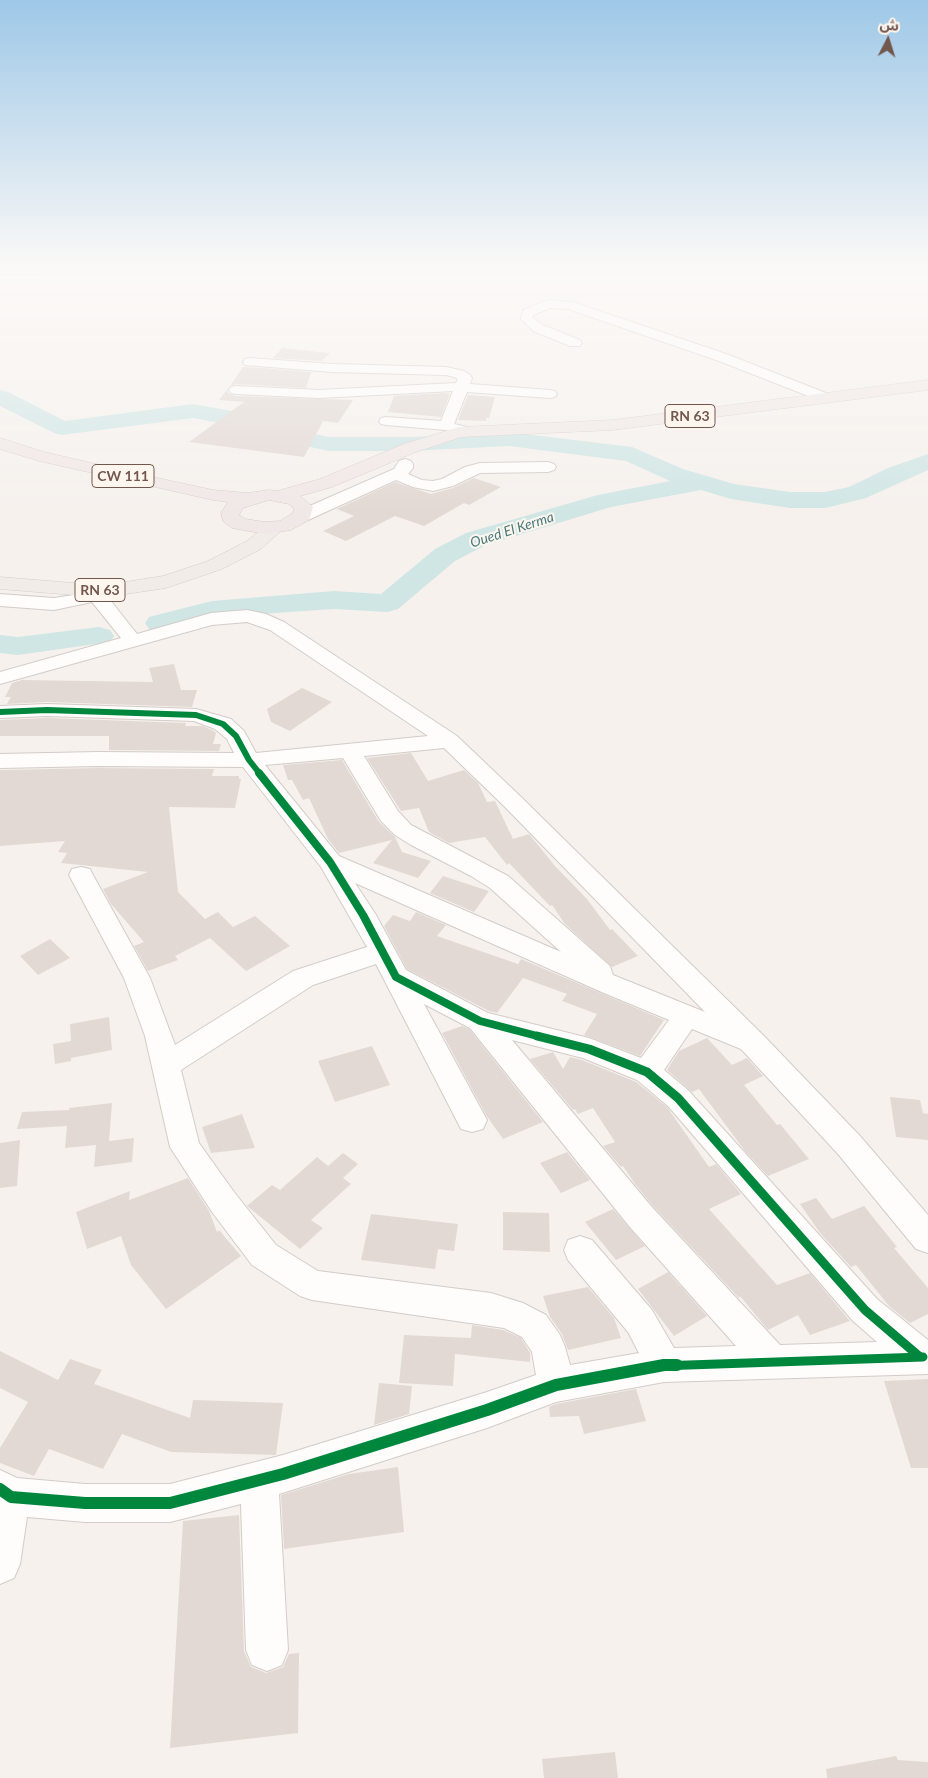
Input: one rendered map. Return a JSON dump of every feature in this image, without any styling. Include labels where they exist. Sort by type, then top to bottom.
[{"type":"highway","name":"RN 63","points":[[303,512],[336,488],[408,459],[455,432],[613,425],[928,385]]},
{"type":"highway","name":"RN 63","points":[[455,432],[486,435],[598,432],[659,427],[928,392]]},
{"type":"highway","name":"CW 111","points":[[0,443],[39,456],[139,479],[213,495],[248,499]]},
{"type":"highway","name":"CW 111","points":[[0,452],[50,467],[182,497],[211,507],[235,521]]},
{"type":"highway","name":"RN 63","points":[[279,496],[408,459]]},
{"type":"highway","points":[[260,496],[279,496],[295,500],[303,512],[292,523],[275,528],[255,528],[235,521],[232,508],[248,499],[260,496]]},
{"type":"main road","points":[[198,572],[233,544],[235,521]]},
{"type":"main road","points":[[198,572],[254,545],[275,528]]},
{"type":"main road","name":"RN 63","points":[[0,583],[91,593],[144,586],[198,572]]},
{"type":"street","points":[[695,348],[826,398]]},
{"type":"street","points":[[250,362],[353,369],[446,371],[465,378],[455,432],[386,421]]},
{"type":"street","points":[[236,390],[319,394],[462,387],[550,394]]},
{"type":"street","points":[[408,459],[419,484],[433,486],[443,484],[470,470],[480,468],[548,467]]},
{"type":"street","points":[[0,600],[62,603],[91,593],[133,641]]},
{"type":"street","points":[[0,678],[223,616],[247,616],[269,621],[449,741],[512,801],[753,1043],[850,1145],[928,1239]]},
{"type":"street","points":[[0,712],[47,710],[196,715],[213,719],[231,729],[249,760],[330,862],[363,916],[472,1120]]},
{"type":"street","points":[[0,761],[98,759],[249,760],[449,741]]},
{"type":"street","points":[[350,750],[389,816],[403,830],[480,870],[499,882],[614,986]]},
{"type":"street","points":[[330,862],[614,986],[753,1043]]},
{"type":"street","points":[[81,875],[137,978],[158,1036],[185,1147],[223,1202],[264,1255],[312,1286],[491,1309],[511,1314],[534,1326],[548,1347],[556,1385]]},
{"type":"street","points":[[165,1066],[304,978],[382,952]]},
{"type":"street","points":[[396,977],[480,1020],[589,1049],[647,1072],[678,1098],[865,1310],[924,1357]]},
{"type":"street","points":[[647,1072],[687,1015]]},
{"type":"street","points":[[480,1020],[640,1216],[771,1360]]},
{"type":"street","points":[[580,1250],[640,1321],[664,1365]]},
{"type":"street","points":[[0,1564],[5,1493],[85,1504],[170,1503],[259,1480],[486,1410],[556,1385],[664,1365],[771,1360],[924,1357]]},
{"type":"street","points":[[259,1480],[268,1650]]},
{"type":"building","points":[[282,348],[330,353],[321,361],[273,358]]},
{"type":"building","points":[[243,367],[311,372],[306,388],[236,384],[230,386]]},
{"type":"building","points":[[229,387],[227,391],[229,394],[236,396],[353,400],[338,423],[323,421],[304,457],[189,442],[244,402],[219,400]]},
{"type":"building","points":[[450,394],[441,417],[388,412],[394,396]]},
{"type":"building","points":[[468,395],[495,397],[489,418],[486,418],[486,421],[458,420]]},
{"type":"building","points":[[474,478],[501,487],[469,505],[464,503],[424,526],[395,516],[346,541],[323,531],[354,516],[337,509],[395,482],[431,494],[453,488]]},
{"type":"building","points":[[174,664],[181,690],[197,690],[192,707],[47,702],[7,704],[11,697],[5,697],[12,683],[22,680],[153,682],[149,668]]},
{"type":"building","points":[[302,688],[332,702],[290,731],[271,722],[267,709]]},
{"type":"building","points":[[47,718],[186,723],[185,726],[203,726],[214,731],[216,733],[213,744],[221,744],[219,751],[109,750],[109,736],[0,736],[0,720]]},
{"type":"building","points":[[411,753],[428,781],[464,770],[478,783],[487,802],[495,801],[513,839],[529,834],[555,866],[587,899],[610,930],[612,929],[638,956],[612,967],[565,924],[552,905],[550,906],[509,863],[507,865],[485,837],[449,843],[429,832],[419,808],[401,811],[367,758]]},
{"type":"building","points":[[342,760],[379,822],[395,837],[402,852],[431,861],[418,878],[373,863],[392,840],[339,853],[328,839],[309,798],[303,800],[292,780],[288,780],[283,765]]},
{"type":"building","points":[[98,768],[214,769],[212,776],[239,776],[239,779],[241,779],[235,808],[169,807],[178,892],[205,919],[218,912],[233,927],[255,916],[290,946],[246,971],[210,938],[175,956],[178,960],[148,971],[134,946],[144,942],[111,904],[103,889],[148,872],[61,863],[67,853],[58,852],[65,841],[0,846],[0,770]]},
{"type":"building","points":[[443,876],[489,891],[474,912],[430,893]]},
{"type":"building","points":[[416,912],[446,925],[437,936],[518,964],[521,959],[664,1020],[640,1056],[584,1035],[597,1014],[562,1001],[567,994],[523,978],[497,1013],[489,1011],[407,969],[384,926],[393,915],[410,921]]},
{"type":"building","points":[[50,939],[70,958],[38,975],[20,956]]},
{"type":"building","points":[[109,1017],[112,1050],[71,1058],[71,1061],[55,1064],[53,1044],[71,1041],[70,1024]]},
{"type":"building","points":[[462,1026],[469,1029],[543,1122],[503,1139],[486,1115],[442,1033]]},
{"type":"building","points":[[707,1038],[732,1065],[747,1058],[763,1076],[744,1085],[777,1125],[780,1124],[809,1159],[768,1176],[745,1151],[699,1089],[692,1092],[667,1070],[679,1051]]},
{"type":"building","points":[[372,1046],[390,1085],[335,1102],[318,1061]]},
{"type":"building","points":[[553,1052],[563,1069],[570,1057],[582,1060],[636,1082],[667,1107],[709,1167],[716,1164],[741,1194],[709,1209],[777,1285],[810,1273],[850,1321],[810,1335],[798,1315],[768,1330],[740,1296],[739,1298],[652,1205],[623,1166],[621,1167],[603,1146],[615,1142],[593,1108],[578,1114],[530,1059]]},
{"type":"building","points":[[890,1097],[920,1100],[923,1113],[928,1114],[928,1140],[896,1137]]},
{"type":"building","points":[[112,1103],[109,1141],[134,1138],[132,1162],[94,1167],[96,1145],[65,1148],[67,1126],[17,1129],[22,1112],[69,1110],[69,1108]]},
{"type":"building","points":[[242,1114],[255,1148],[211,1153],[202,1127]]},
{"type":"building","points":[[20,1140],[17,1186],[0,1188],[0,1143]]},
{"type":"building","points":[[567,1152],[590,1180],[561,1193],[540,1163]]},
{"type":"building","points":[[343,1153],[358,1164],[343,1178],[351,1184],[311,1220],[323,1228],[300,1249],[247,1206],[272,1185],[280,1190],[317,1157],[328,1166]]},
{"type":"building","points":[[188,1178],[209,1211],[217,1232],[219,1230],[241,1256],[166,1309],[131,1265],[121,1236],[87,1249],[76,1212],[130,1191],[129,1200]]},
{"type":"building","points":[[816,1198],[832,1219],[864,1206],[897,1247],[894,1248],[928,1288],[928,1314],[910,1323],[889,1306],[856,1265],[851,1267],[820,1233],[800,1204]]},
{"type":"building","points":[[613,1209],[645,1246],[616,1260],[585,1222]]},
{"type":"building","points":[[503,1212],[549,1213],[550,1252],[503,1250]]},
{"type":"building","points":[[371,1214],[458,1224],[454,1251],[438,1249],[435,1269],[361,1260]]},
{"type":"building","points":[[668,1272],[707,1316],[674,1336],[638,1289]]},
{"type":"building","points":[[588,1287],[614,1318],[621,1338],[568,1350],[562,1334],[550,1317],[543,1296]]},
{"type":"building","points":[[472,1325],[503,1330],[521,1338],[530,1353],[530,1362],[455,1354],[453,1386],[399,1383],[404,1335],[471,1338]]},
{"type":"building","points":[[0,1351],[58,1380],[70,1359],[102,1370],[94,1384],[190,1418],[193,1400],[283,1403],[276,1455],[171,1452],[122,1434],[103,1469],[49,1449],[34,1476],[0,1463],[0,1448],[28,1402],[0,1388]]},
{"type":"building","points":[[928,1379],[928,1468],[911,1468],[884,1381]]},
{"type":"building","points":[[379,1383],[412,1386],[409,1414],[374,1425]]},
{"type":"building","points":[[636,1389],[646,1421],[584,1434],[579,1416],[550,1417],[549,1407],[556,1404]]},
{"type":"building","points":[[398,1467],[404,1532],[284,1549],[281,1495],[349,1474]]},
{"type":"building","points":[[239,1515],[244,1651],[251,1667],[266,1673],[283,1667],[289,1654],[299,1653],[298,1733],[170,1748],[183,1521]]},
{"type":"building","points":[[615,1752],[618,1778],[544,1778],[542,1759]]},
{"type":"building","points":[[896,1756],[898,1760],[928,1762],[928,1778],[827,1778],[826,1769]]},
{"type":"waterway","points":[[0,397],[62,428],[193,411],[243,420],[276,433],[329,444],[411,444],[509,439],[632,454],[674,474],[731,491],[790,500],[825,500],[857,493],[897,473],[928,461]]},
{"type":"waterway","name":"Oued El Kerma","points":[[160,623],[212,610],[275,604],[334,600],[388,603],[445,555],[476,539],[607,500],[699,483]]},
{"type":"waterway","name":"Oued El Kerma","points":[[0,644],[18,646],[99,636]]},
{"type":"cycle path","points":[[0,712],[47,710],[196,715],[223,724],[236,736],[249,760],[330,862],[363,915],[396,977],[480,1021],[589,1049],[647,1072],[678,1098],[865,1310],[920,1357]]},
{"type":"cycle path","points":[[0,1489],[11,1497],[85,1503],[170,1503],[283,1474],[487,1410],[556,1385],[664,1365],[923,1357]]}]
